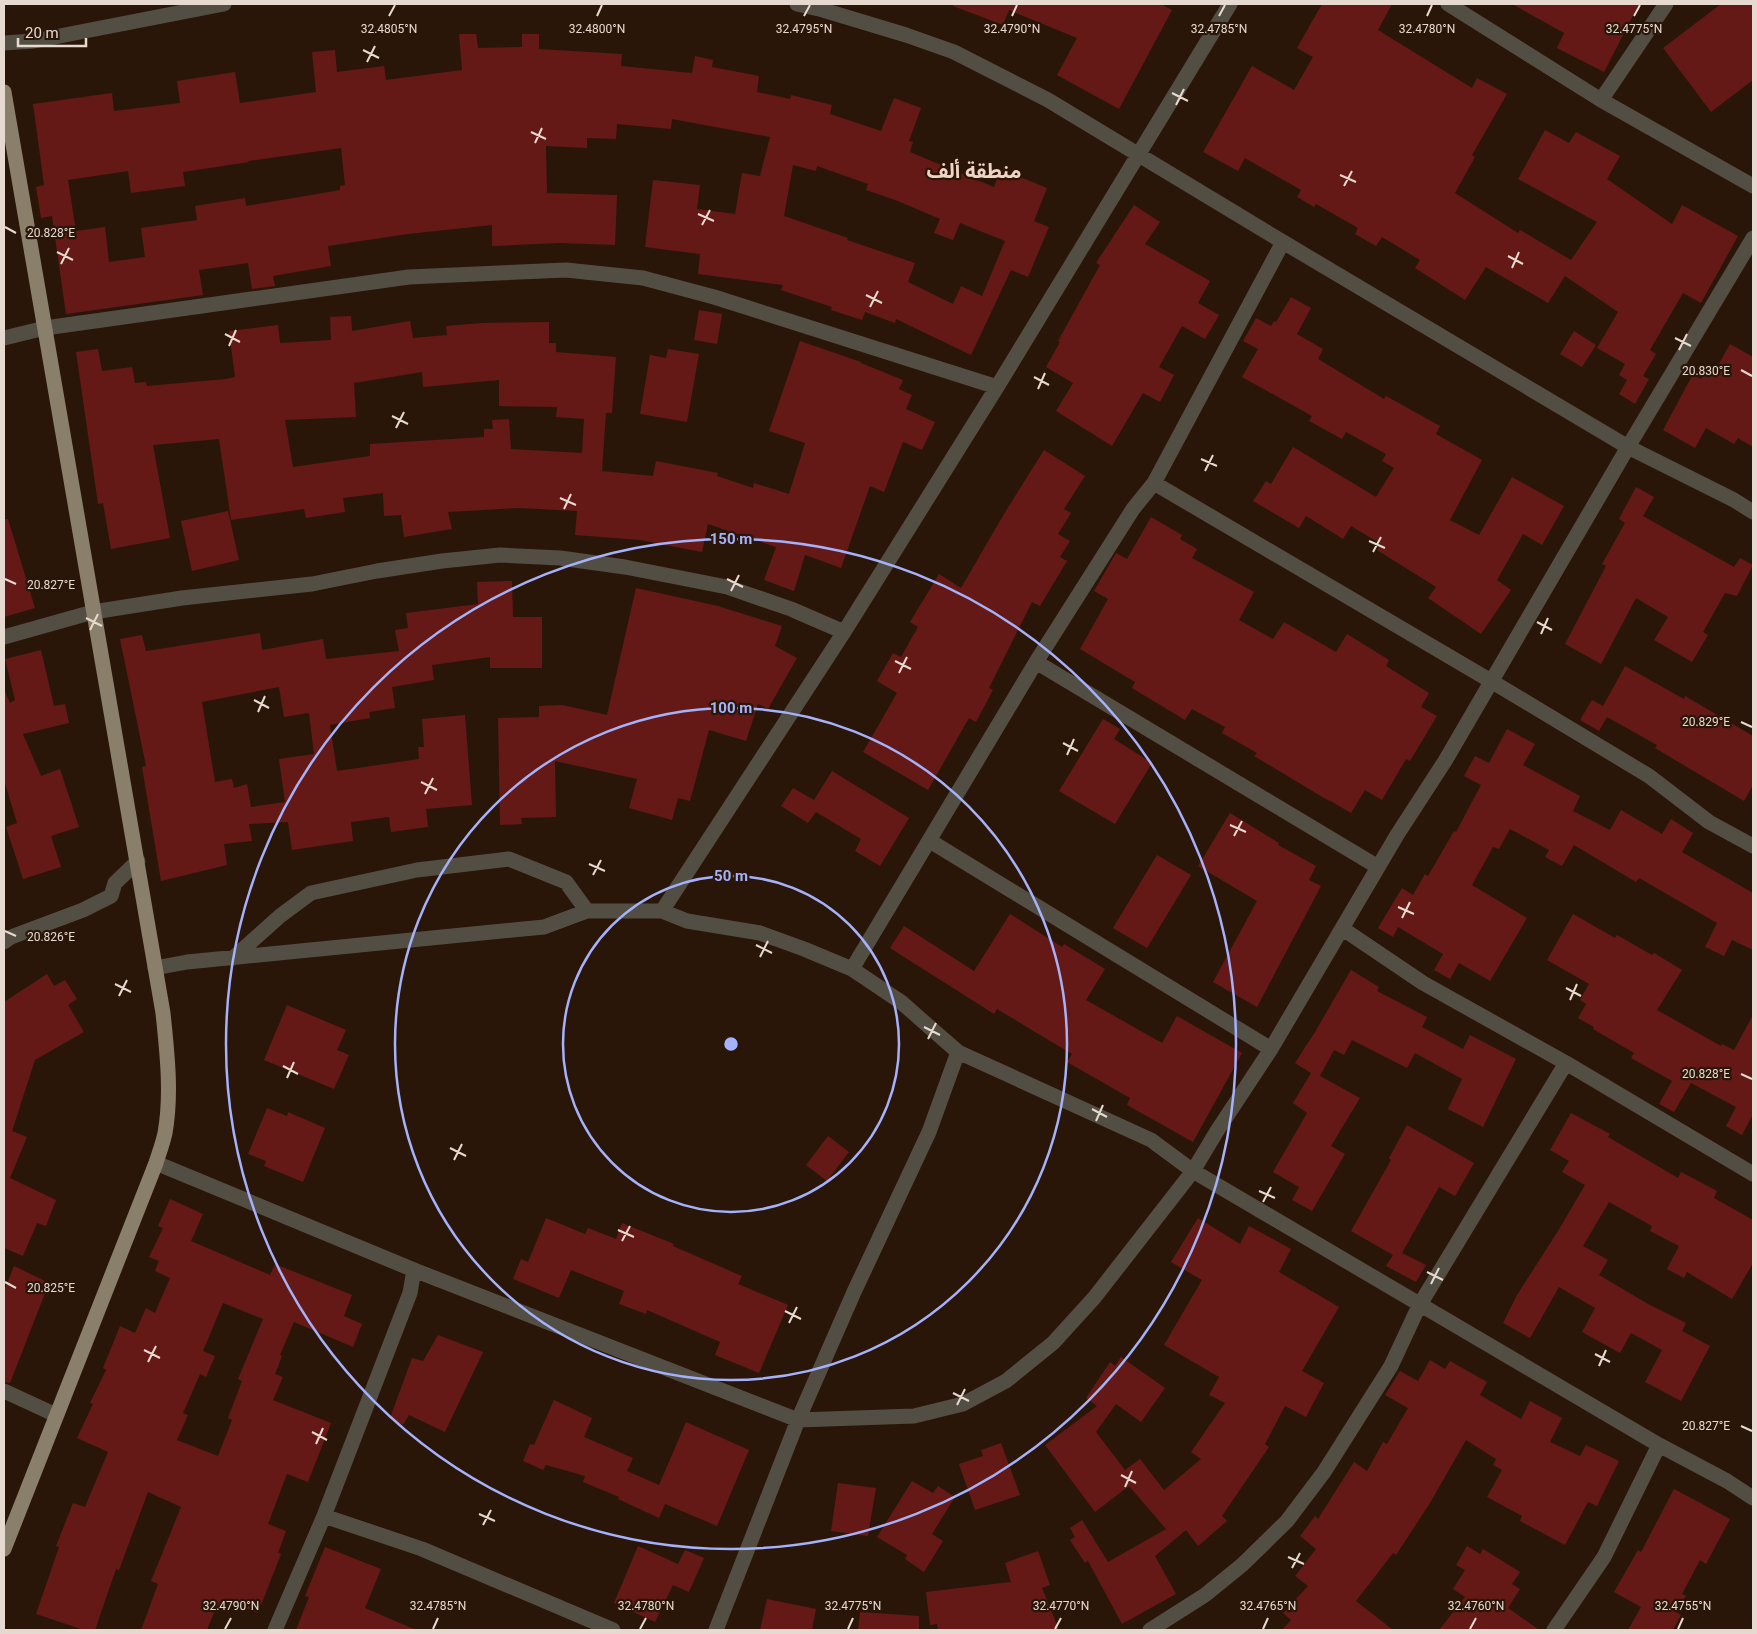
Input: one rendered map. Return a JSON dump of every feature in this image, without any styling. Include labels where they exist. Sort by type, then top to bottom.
[{"type":"main road","points":[[4,92],[8,140],[45,328],[93,612],[138,861],[164,1022],[168,1094],[165,1132],[156,1162],[4,1549]]},
{"type":"street","points":[[4,43],[34,41],[189,7],[224,4]]},
{"type":"street","points":[[797,4],[906,35],[954,52],[1048,100],[1628,447],[1734,500],[1753,512]]},
{"type":"street","points":[[662,911],[844,632],[997,388],[1230,4]]},
{"type":"street","points":[[1448,4],[1601,100],[1753,186]]},
{"type":"street","points":[[1601,100],[1666,4]]},
{"type":"street","points":[[156,1162],[414,1270],[798,1420],[914,1416],[963,1404],[1006,1381],[1053,1343],[1094,1298],[1193,1171],[1271,1049],[1397,835],[1445,761],[1628,447],[1753,238]]},
{"type":"street","points":[[852,969],[1036,662],[1133,509],[1154,483],[1283,242]]},
{"type":"street","points":[[4,338],[45,328],[409,277],[566,270],[643,278],[714,297],[997,388]]},
{"type":"street","points":[[1154,483],[1491,680],[1649,776],[1710,822],[1753,846]]},
{"type":"street","points":[[4,637],[93,612],[182,598],[312,584],[442,561],[500,555],[560,558],[625,567],[727,587],[791,608],[844,632]]},
{"type":"street","points":[[1036,662],[1378,867]]},
{"type":"street","points":[[930,841],[1271,1049]]},
{"type":"street","points":[[233,958],[280,916],[311,893],[417,870],[510,859],[566,882],[587,911]]},
{"type":"street","points":[[4,942],[11,937],[83,910],[111,896],[116,883],[138,861]]},
{"type":"street","points":[[155,968],[187,962],[544,927],[587,911],[662,911],[687,921],[760,933],[852,969],[901,1002],[958,1052],[1151,1140],[1193,1171],[1419,1306],[1659,1445],[1727,1481],[1753,1498]]},
{"type":"street","points":[[1343,929],[1423,983],[1566,1063],[1753,1174]]},
{"type":"street","points":[[716,1630],[798,1420],[854,1292],[929,1132],[958,1052]]},
{"type":"street","points":[[1150,1630],[1205,1595],[1242,1565],[1287,1521],[1324,1472],[1391,1366],[1419,1306],[1566,1063]]},
{"type":"street","points":[[275,1630],[324,1516],[410,1293],[414,1270]]},
{"type":"street","points":[[4,1391],[56,1415]]},
{"type":"street","points":[[1554,1630],[1604,1557],[1659,1445]]},
{"type":"street","points":[[324,1516],[422,1549],[613,1630]]},
{"type":"building","points":[[953,4],[1161,4],[1172,10],[1119,109],[1057,75],[1077,38],[1009,10],[1003,25],[953,6]]},
{"type":"building","points":[[1322,4],[1392,4],[1378,30],[1472,88],[1477,78],[1507,94],[1472,155],[1475,157],[1455,193],[1518,233],[1520,230],[1571,260],[1597,222],[1518,179],[1545,130],[1569,143],[1576,132],[1620,156],[1607,179],[1672,224],[1682,205],[1738,236],[1701,303],[1683,293],[1650,350],[1656,354],[1643,376],[1649,379],[1635,404],[1619,394],[1627,380],[1619,375],[1625,364],[1597,348],[1618,312],[1565,276],[1548,303],[1486,267],[1465,300],[1415,268],[1420,260],[1382,237],[1376,246],[1355,234],[1358,228],[1316,204],[1314,207],[1297,197],[1301,190],[1245,158],[1238,171],[1203,152],[1252,66],[1294,90],[1313,57],[1297,48]]},
{"type":"building","points":[[1512,4],[1639,4],[1604,72],[1557,48],[1564,33]]},
{"type":"building","points":[[1721,4],[1753,4],[1753,80],[1711,112],[1663,48]]},
{"type":"building","points":[[459,34],[476,34],[478,48],[522,47],[522,34],[539,34],[539,49],[622,54],[621,66],[692,73],[695,56],[713,60],[712,67],[759,76],[757,92],[790,99],[791,95],[832,105],[830,114],[881,131],[894,98],[921,108],[909,141],[913,142],[910,152],[994,187],[1001,169],[1047,188],[1034,221],[1049,227],[1028,277],[1011,270],[971,355],[896,319],[895,323],[865,312],[862,320],[831,310],[832,307],[781,290],[783,285],[698,274],[700,254],[645,247],[653,180],[700,185],[697,209],[735,214],[742,173],[760,176],[770,137],[672,119],[671,129],[617,124],[616,139],[587,138],[587,148],[546,146],[547,193],[617,195],[615,245],[560,243],[492,246],[492,225],[408,234],[328,246],[331,266],[273,276],[275,286],[252,289],[248,263],[199,270],[203,295],[66,314],[52,216],[41,218],[36,187],[44,185],[33,104],[112,93],[114,111],[180,103],[177,81],[235,72],[240,103],[316,92],[312,52],[335,50],[337,72],[384,66],[386,80],[462,70]],"holes":[[[341,148],[345,185],[340,186],[340,190],[246,206],[245,198],[195,206],[197,220],[141,228],[145,257],[109,262],[105,227],[76,231],[68,180],[128,171],[131,193],[185,186],[183,172]],[[793,165],[816,171],[817,166],[868,184],[866,190],[940,219],[934,233],[953,240],[960,223],[1005,241],[982,296],[961,286],[953,304],[908,282],[915,263],[784,216]]]},
{"type":"building","points":[[1134,205],[1160,222],[1145,244],[1210,281],[1198,303],[1219,315],[1205,339],[1182,326],[1159,367],[1174,375],[1160,402],[1143,393],[1112,446],[1056,411],[1073,383],[1046,367],[1060,342],[1058,341],[1100,265],[1096,263]]},
{"type":"building","points":[[1291,297],[1311,308],[1297,334],[1323,349],[1318,359],[1384,399],[1386,396],[1440,426],[1436,434],[1482,460],[1450,520],[1479,535],[1512,477],[1564,506],[1542,545],[1523,534],[1497,580],[1511,590],[1481,634],[1428,598],[1436,587],[1377,550],[1381,544],[1351,526],[1343,539],[1306,516],[1299,528],[1253,501],[1266,481],[1271,484],[1293,447],[1376,497],[1394,468],[1382,461],[1386,454],[1346,432],[1342,439],[1309,421],[1312,416],[1242,377],[1258,349],[1243,341],[1256,318],[1271,326],[1274,321],[1276,322]]},
{"type":"building","points":[[699,310],[722,314],[717,344],[694,340]]},
{"type":"building","points":[[351,316],[352,331],[410,321],[413,338],[447,335],[446,326],[482,323],[549,322],[549,343],[556,343],[556,352],[616,357],[612,413],[606,413],[602,471],[653,476],[656,461],[718,473],[717,476],[753,488],[754,483],[789,494],[805,443],[769,431],[800,341],[861,362],[903,380],[899,389],[912,395],[906,409],[935,422],[922,450],[903,442],[884,492],[870,486],[841,568],[805,555],[794,591],[764,580],[776,547],[708,524],[702,552],[640,540],[575,535],[577,511],[519,508],[448,512],[452,529],[404,537],[401,515],[384,516],[383,493],[343,498],[345,512],[306,518],[304,509],[231,520],[219,439],[153,445],[170,538],[111,549],[103,503],[98,504],[76,352],[98,349],[102,371],[132,367],[135,383],[146,382],[147,386],[226,379],[235,377],[229,331],[278,325],[280,343],[331,340],[330,317]],"holes":[[[422,372],[423,387],[499,380],[499,406],[557,407],[556,417],[584,419],[582,453],[511,449],[509,419],[492,420],[493,429],[484,429],[484,437],[370,444],[370,456],[293,467],[285,420],[356,417],[354,383]]]},
{"type":"building","points":[[1574,331],[1596,345],[1582,367],[1560,354]]},
{"type":"building","points":[[1730,344],[1753,357],[1753,447],[1738,438],[1734,444],[1706,428],[1695,448],[1663,430],[1693,374],[1701,379],[1707,367],[1715,371]]},
{"type":"building","points":[[668,349],[699,354],[687,422],[640,414],[650,355],[666,358]]},
{"type":"building","points":[[1044,450],[1085,476],[1064,509],[1071,513],[1058,534],[1070,541],[1060,557],[1067,561],[1040,606],[1032,602],[989,688],[993,690],[976,722],[969,718],[928,790],[863,752],[897,693],[877,681],[893,653],[901,657],[918,627],[910,622],[939,574],[961,588]]},
{"type":"building","points":[[1636,487],[1654,497],[1643,516],[1734,567],[1740,558],[1753,565],[1737,596],[1725,593],[1703,632],[1708,635],[1692,662],[1654,640],[1668,617],[1636,598],[1601,664],[1565,644],[1606,566],[1602,564],[1625,523],[1619,519]]},
{"type":"building","points":[[228,511],[239,560],[192,571],[181,521]]},
{"type":"building","points":[[1151,517],[1182,535],[1180,539],[1197,549],[1192,558],[1254,592],[1239,620],[1273,639],[1284,622],[1336,652],[1347,634],[1389,660],[1386,666],[1429,693],[1421,707],[1437,716],[1410,761],[1406,759],[1382,800],[1365,790],[1351,813],[1254,756],[1257,753],[1222,733],[1225,727],[1192,709],[1185,720],[1132,688],[1135,682],[1080,649],[1108,599],[1094,591],[1116,553],[1127,559]]},
{"type":"building","points":[[4,519],[8,519],[35,608],[4,617]]},
{"type":"building","points":[[512,581],[513,617],[542,617],[542,668],[490,668],[490,657],[432,665],[434,680],[392,687],[395,708],[369,712],[370,718],[330,725],[337,771],[419,759],[418,747],[424,747],[422,719],[465,715],[472,805],[426,809],[428,827],[391,832],[389,817],[351,822],[353,841],[292,850],[288,822],[249,824],[252,841],[224,844],[227,865],[161,881],[142,767],[146,766],[120,639],[142,635],[146,651],[260,633],[262,650],[323,639],[326,659],[399,651],[395,630],[408,628],[406,613],[478,604],[477,582]],"holes":[[[279,687],[284,717],[309,713],[314,754],[279,759],[285,802],[251,807],[247,784],[234,788],[232,779],[215,782],[202,702]]]},
{"type":"building","points":[[636,588],[718,606],[782,626],[775,646],[797,658],[768,709],[758,704],[746,741],[709,730],[690,801],[678,798],[672,820],[629,808],[637,779],[555,761],[556,817],[521,818],[522,824],[500,825],[498,718],[539,717],[539,706],[562,705],[607,715]]},
{"type":"building","points":[[41,650],[54,706],[65,704],[69,723],[23,734],[41,776],[60,769],[79,827],[51,836],[61,867],[23,879],[6,827],[17,823],[4,780],[4,689],[10,703],[15,700],[5,659]]},
{"type":"building","points":[[1625,666],[1684,699],[1685,696],[1753,736],[1753,785],[1744,801],[1655,748],[1657,745],[1607,717],[1599,731],[1580,720],[1592,700],[1603,706]]},
{"type":"building","points":[[1103,719],[1120,729],[1114,739],[1152,763],[1115,824],[1059,791]]},
{"type":"building","points":[[1507,729],[1535,744],[1523,765],[1580,796],[1573,811],[1610,830],[1621,810],[1662,834],[1671,819],[1693,833],[1682,852],[1753,893],[1753,950],[1732,940],[1724,956],[1705,947],[1717,923],[1639,878],[1636,882],[1574,845],[1562,866],[1545,857],[1549,850],[1510,829],[1499,849],[1493,847],[1472,885],[1527,918],[1490,981],[1459,963],[1450,979],[1434,970],[1443,954],[1398,927],[1393,937],[1378,928],[1402,888],[1413,895],[1425,874],[1428,876],[1454,831],[1456,832],[1481,785],[1464,776],[1475,756],[1489,763]]},
{"type":"building","points":[[832,771],[909,818],[880,866],[855,851],[861,839],[816,812],[808,823],[781,806],[793,788],[814,800]]},
{"type":"building","points":[[1230,813],[1279,843],[1278,845],[1316,866],[1309,880],[1321,886],[1257,1007],[1213,982],[1257,901],[1198,866]]},
{"type":"building","points":[[1157,855],[1191,875],[1147,948],[1113,928]]},
{"type":"building","points":[[1010,914],[1062,947],[1064,944],[1105,969],[1086,1000],[1162,1043],[1177,1016],[1242,1053],[1193,1142],[1127,1105],[1130,1098],[1067,1062],[1072,1054],[997,1009],[994,1014],[890,948],[904,926],[974,971]]},
{"type":"building","points":[[1573,914],[1615,938],[1617,935],[1652,955],[1654,953],[1682,970],[1657,1010],[1721,1046],[1722,1044],[1734,1050],[1753,1015],[1753,1116],[1742,1135],[1726,1126],[1736,1107],[1691,1083],[1674,1112],[1659,1104],[1672,1081],[1631,1058],[1634,1053],[1578,1018],[1586,1004],[1580,1000],[1589,984],[1547,960]]},
{"type":"building","points":[[1351,970],[1379,987],[1377,991],[1427,1017],[1422,1027],[1463,1049],[1470,1035],[1516,1059],[1483,1127],[1448,1109],[1462,1079],[1415,1053],[1407,1068],[1352,1040],[1344,1055],[1334,1050],[1320,1076],[1360,1098],[1331,1146],[1345,1154],[1312,1211],[1292,1200],[1299,1187],[1273,1172],[1307,1113],[1293,1103],[1311,1073],[1295,1063]]},
{"type":"building","points":[[47,974],[54,986],[65,980],[77,999],[68,1005],[84,1032],[35,1060],[12,1131],[27,1137],[10,1178],[56,1200],[46,1226],[37,1223],[23,1256],[4,1248],[4,1002]]},
{"type":"building","points":[[287,1005],[346,1030],[337,1050],[349,1055],[334,1089],[264,1060]]},
{"type":"building","points":[[267,1108],[287,1116],[288,1112],[325,1128],[303,1182],[264,1166],[266,1161],[248,1154]]},
{"type":"building","points":[[1571,1113],[1610,1134],[1608,1137],[1678,1178],[1681,1172],[1717,1191],[1714,1198],[1753,1220],[1753,1263],[1732,1299],[1687,1272],[1684,1278],[1667,1269],[1679,1246],[1650,1231],[1652,1226],[1609,1202],[1583,1246],[1608,1260],[1599,1275],[1648,1304],[1686,1323],[1682,1331],[1710,1346],[1681,1401],[1645,1382],[1662,1350],[1631,1333],[1620,1353],[1582,1332],[1595,1308],[1559,1287],[1530,1338],[1503,1323],[1517,1295],[1585,1185],[1562,1172],[1569,1161],[1550,1150]]},
{"type":"building","points":[[1407,1125],[1474,1163],[1455,1196],[1439,1187],[1402,1253],[1426,1265],[1416,1282],[1386,1266],[1393,1255],[1351,1231],[1391,1160],[1389,1158]]},
{"type":"building","points":[[828,1136],[849,1152],[827,1181],[806,1165]]},
{"type":"building","points":[[170,1199],[203,1214],[191,1241],[270,1275],[275,1264],[352,1295],[344,1316],[362,1324],[353,1347],[294,1322],[280,1355],[282,1356],[275,1374],[283,1377],[273,1400],[331,1423],[308,1482],[287,1474],[268,1524],[286,1531],[278,1553],[281,1554],[258,1613],[233,1603],[229,1613],[216,1607],[207,1630],[141,1630],[158,1584],[151,1581],[181,1507],[148,1492],[119,1570],[116,1569],[95,1630],[84,1630],[36,1614],[59,1547],[56,1546],[73,1503],[85,1507],[108,1452],[77,1438],[93,1404],[90,1403],[106,1370],[103,1368],[120,1326],[135,1333],[146,1308],[155,1313],[170,1278],[155,1271],[159,1261],[149,1257],[163,1228],[158,1226]],"holes":[[[223,1303],[263,1319],[238,1379],[242,1381],[228,1418],[232,1420],[218,1456],[177,1440],[188,1415],[183,1413],[200,1374],[206,1377],[215,1356],[203,1351]]]},
{"type":"building","points":[[546,1218],[585,1234],[588,1228],[616,1239],[622,1223],[674,1244],[673,1246],[742,1276],[738,1284],[788,1305],[759,1373],[715,1355],[720,1342],[647,1310],[646,1314],[619,1304],[624,1291],[571,1270],[559,1298],[513,1279],[521,1259],[528,1262]]},
{"type":"building","points":[[1198,1218],[1240,1244],[1249,1226],[1291,1249],[1279,1272],[1339,1307],[1302,1371],[1324,1383],[1306,1417],[1285,1406],[1265,1444],[1269,1447],[1222,1516],[1227,1521],[1198,1546],[1186,1530],[1155,1556],[1176,1594],[1122,1624],[1088,1561],[1085,1563],[1070,1540],[1075,1537],[1070,1528],[1082,1520],[1108,1562],[1166,1529],[1129,1486],[1095,1512],[1045,1445],[1097,1406],[1086,1398],[1110,1362],[1115,1366],[1121,1357],[1165,1388],[1141,1422],[1116,1404],[1096,1432],[1125,1470],[1140,1459],[1164,1490],[1201,1459],[1191,1452],[1225,1403],[1209,1395],[1219,1377],[1164,1345],[1202,1280],[1171,1262]]},
{"type":"building","points":[[14,1266],[49,1283],[10,1383],[4,1382],[4,1291]]},
{"type":"building","points":[[438,1335],[483,1352],[445,1432],[409,1415],[403,1425],[390,1418],[412,1358],[423,1361]]},
{"type":"building","points":[[1430,1360],[1445,1369],[1450,1361],[1487,1382],[1480,1395],[1521,1419],[1530,1401],[1562,1418],[1550,1442],[1580,1456],[1586,1445],[1619,1461],[1597,1506],[1588,1502],[1565,1545],[1520,1521],[1522,1516],[1487,1497],[1502,1470],[1493,1465],[1496,1459],[1466,1440],[1430,1503],[1396,1555],[1393,1553],[1356,1601],[1393,1630],[1282,1630],[1291,1620],[1283,1613],[1308,1586],[1295,1576],[1316,1549],[1300,1536],[1315,1516],[1318,1519],[1354,1462],[1367,1471],[1383,1442],[1387,1444],[1408,1408],[1385,1395],[1400,1371],[1418,1381]]},
{"type":"building","points":[[554,1400],[592,1418],[584,1437],[633,1458],[627,1471],[659,1485],[686,1422],[749,1450],[717,1526],[665,1504],[659,1518],[618,1499],[619,1497],[583,1482],[585,1476],[546,1465],[543,1470],[523,1461],[530,1444],[534,1445]]},
{"type":"building","points":[[1001,1443],[1020,1495],[975,1510],[959,1464],[983,1456],[981,1450]]},
{"type":"building","points":[[912,1481],[933,1493],[938,1486],[955,1497],[932,1534],[943,1541],[924,1572],[905,1559],[907,1555],[877,1537]]},
{"type":"building","points":[[838,1483],[876,1488],[868,1536],[831,1531]]},
{"type":"building","points":[[1674,1489],[1730,1519],[1706,1564],[1700,1560],[1682,1594],[1686,1596],[1676,1612],[1681,1615],[1673,1630],[1628,1630],[1641,1607],[1614,1592],[1638,1550],[1641,1552]]},
{"type":"building","points":[[638,1546],[678,1564],[685,1550],[704,1558],[689,1592],[673,1585],[655,1622],[614,1603]]},
{"type":"building","points":[[1467,1546],[1480,1554],[1483,1549],[1520,1572],[1512,1584],[1520,1589],[1508,1608],[1539,1630],[1439,1630],[1465,1597],[1453,1589],[1465,1570],[1456,1565]]},
{"type":"building","points":[[325,1547],[381,1569],[365,1608],[416,1630],[296,1630],[309,1597],[305,1596]]},
{"type":"building","points":[[1038,1551],[1050,1585],[1042,1588],[1059,1630],[938,1630],[937,1624],[930,1625],[926,1592],[1011,1582],[1005,1563]]},
{"type":"building","points":[[767,1599],[816,1609],[812,1630],[760,1630]]},
{"type":"building","points":[[860,1612],[919,1616],[919,1630],[858,1630]]},
{"type":"district","name":"منطقة ألف","points":[[974,171]]}]
